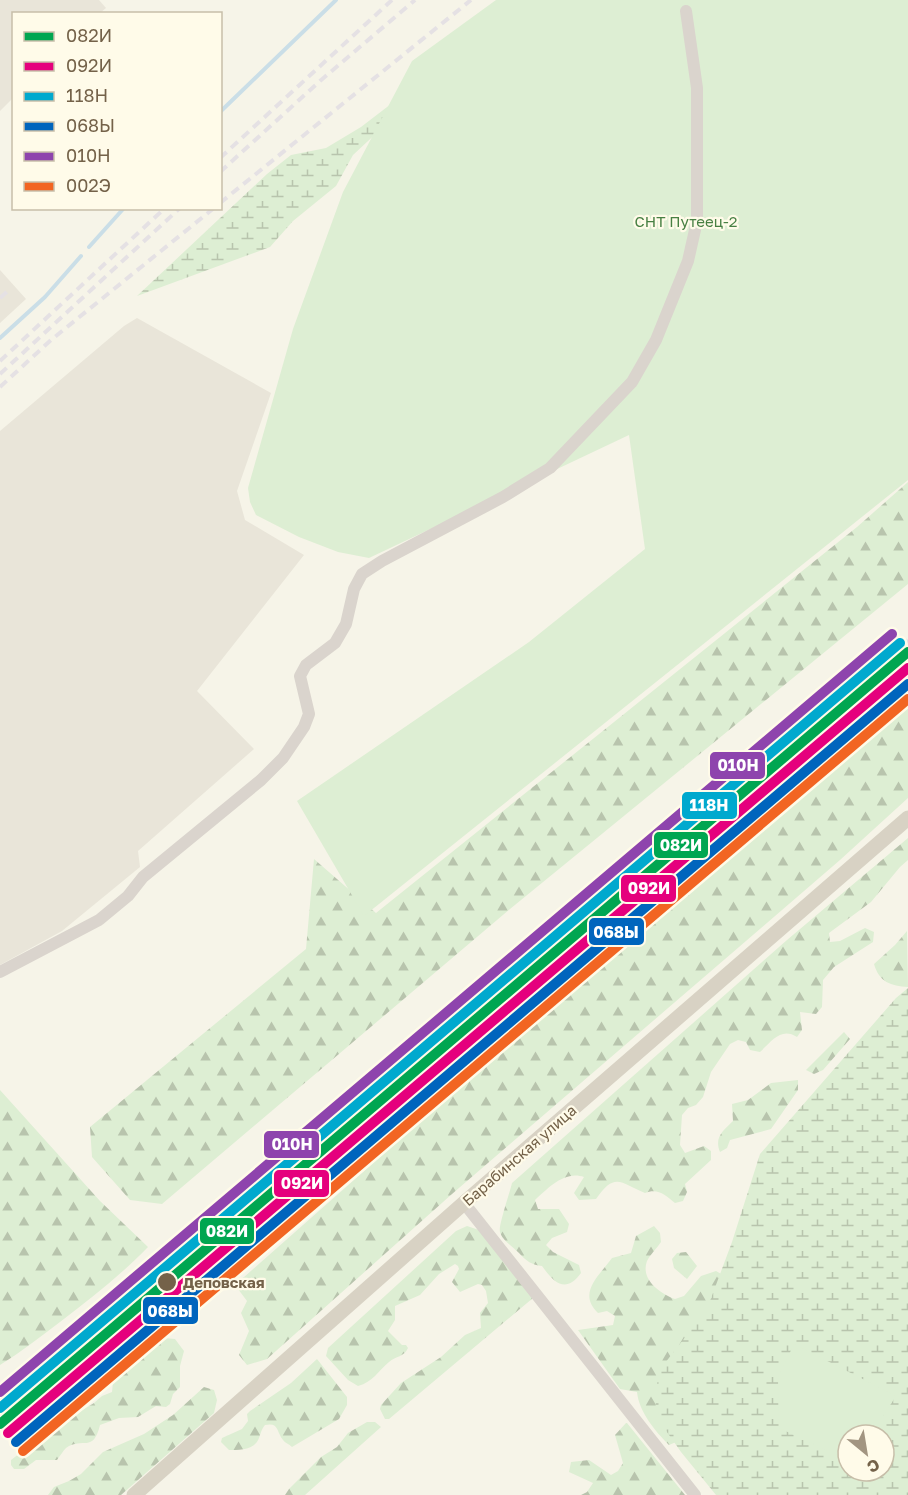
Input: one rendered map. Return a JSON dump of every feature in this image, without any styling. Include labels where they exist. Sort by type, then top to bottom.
[{"type":"main road","name":"Барабинская улица","points":[[134,1495],[464,1203],[908,818]]},
{"type":"street","points":[[0,972],[99,920],[128,896],[143,877],[261,780],[282,758],[304,727],[309,714],[300,676],[306,665],[335,643],[346,624],[354,589],[362,574],[550,468],[632,382],[656,340],[684,271],[697,221],[697,88],[687,11]]},
{"type":"street","points":[[464,1203],[695,1495]]},
{"type":"shaded area","points":[[0,0],[99,0],[106,8],[101,12],[12,12],[12,99],[0,111]]},
{"type":"shaded area","points":[[0,270],[26,299],[0,323]]},
{"type":"shaded area","points":[[137,318],[271,393],[237,491],[245,520],[304,555],[197,691],[254,749],[138,851],[140,867],[62,931],[0,965],[0,431],[124,326]]},
{"type":"green space","name":"СНТ Путеец-2","points":[[496,0],[908,0],[908,480],[364,916],[297,801],[529,642],[645,549],[629,435],[369,558],[338,552],[299,537],[256,515],[250,502],[248,488],[293,329],[343,192],[412,61]]},
{"type":"green space","points":[[404,94],[382,128],[353,155],[336,186],[293,221],[270,247],[137,296],[267,174],[291,155],[326,148],[361,127]]},
{"type":"green space","points":[[908,482],[908,584],[510,909],[162,1204],[130,1200],[92,1157],[90,1127],[306,949],[314,859],[376,913],[857,527]]},
{"type":"green space","points":[[908,691],[908,798],[840,860],[452,1194],[267,1359],[247,1365],[239,1355],[249,1331],[241,1313],[247,1301],[235,1285]]},
{"type":"green space","points":[[908,838],[908,860],[871,902],[829,933],[830,942],[840,941],[865,928],[874,932],[873,942],[834,967],[823,980],[822,1007],[816,1014],[800,1012],[802,1030],[797,1037],[791,1034],[781,1034],[760,1052],[750,1050],[746,1042],[738,1040],[730,1044],[711,1072],[703,1097],[682,1115],[680,1145],[685,1153],[704,1146],[711,1151],[711,1160],[685,1184],[687,1192],[683,1201],[675,1203],[661,1193],[654,1191],[645,1193],[619,1182],[608,1185],[596,1199],[579,1200],[574,1193],[584,1177],[570,1176],[557,1181],[535,1200],[538,1209],[559,1209],[569,1224],[567,1232],[552,1238],[546,1245],[553,1252],[579,1265],[581,1273],[570,1283],[560,1284],[542,1266],[527,1260],[505,1241],[500,1229],[512,1183],[787,940]]},
{"type":"green space","points":[[907,931],[908,987],[896,986],[882,979],[874,964]]},
{"type":"green space","points":[[908,988],[908,1495],[716,1495],[655,1415],[658,1372],[707,1309],[732,1242],[760,1154],[896,998]]},
{"type":"green space","points":[[844,1032],[850,1039],[823,1070],[814,1074],[806,1070]]},
{"type":"green space","points":[[798,1080],[798,1090],[771,1129],[730,1140],[727,1148],[720,1152],[719,1138],[733,1121],[732,1104],[748,1100],[771,1083]]},
{"type":"green space","points":[[0,1090],[100,1201],[148,1247],[94,1295],[0,1365]]},
{"type":"green space","points":[[467,1226],[479,1230],[533,1298],[389,1419],[385,1419],[380,1409],[381,1405],[401,1383],[441,1357],[465,1335],[481,1328],[480,1313],[488,1303],[486,1291],[482,1285],[478,1284],[460,1292],[452,1282],[459,1269],[455,1264],[439,1274],[420,1295],[395,1306],[395,1320],[388,1331],[408,1348],[363,1384],[358,1386],[348,1380],[326,1356],[328,1348],[456,1231]]},
{"type":"green space","points":[[654,1226],[660,1233],[661,1242],[647,1261],[646,1274],[658,1290],[675,1299],[684,1296],[701,1276],[716,1271],[723,1275],[676,1442],[669,1445],[644,1414],[637,1392],[620,1389],[578,1330],[613,1325],[615,1316],[607,1311],[598,1313],[592,1306],[590,1292],[592,1285],[612,1258],[631,1253],[636,1236]]},
{"type":"green space","points":[[686,1252],[697,1266],[687,1279],[674,1268],[672,1259],[677,1253]]},
{"type":"green space","points":[[164,1338],[175,1339],[184,1351],[180,1366],[180,1387],[173,1394],[170,1404],[166,1407],[156,1406],[138,1417],[119,1418],[100,1425],[91,1442],[78,1443],[66,1448],[57,1460],[36,1460],[24,1469],[14,1469],[11,1460],[28,1447],[45,1427],[76,1414],[102,1396],[112,1392],[113,1382],[118,1373],[137,1363],[146,1351],[154,1349]]},
{"type":"green space","points":[[794,1344],[896,1396],[879,1423],[836,1423],[836,1454],[779,1428],[778,1377]]},
{"type":"green space","points":[[317,1359],[347,1397],[347,1405],[339,1419],[292,1447],[284,1441],[275,1426],[270,1424],[265,1425],[257,1442],[250,1447],[229,1450],[221,1442],[222,1438],[242,1429],[248,1421],[247,1414],[250,1411],[291,1383]]},
{"type":"green space","points":[[204,1387],[214,1390],[217,1400],[214,1413],[121,1495],[48,1495],[54,1487],[81,1474],[103,1452],[144,1434],[173,1415]]},
{"type":"green space","points":[[367,1422],[375,1422],[381,1427],[305,1495],[285,1495],[321,1457],[337,1447],[348,1433]]},
{"type":"green space","points":[[626,1423],[685,1495],[581,1495],[587,1492],[593,1483],[569,1472],[571,1462],[589,1460],[611,1475],[618,1471],[623,1463],[615,1435]]},
{"type":"waterway","points":[[222,110],[336,0]]},
{"type":"waterway","points":[[89,247],[122,210]]},
{"type":"waterway","points":[[0,338],[45,297],[81,256]]},
{"type":"railway","points":[[222,156],[392,0]]},
{"type":"railway","points":[[222,170],[320,81],[415,0]]},
{"type":"railway","points":[[222,201],[471,0]]},
{"type":"railway","points":[[0,361],[163,210]]},
{"type":"railway","points":[[0,374],[178,210]]},
{"type":"railway","points":[[0,387],[51,340],[212,210]]},
{"type":"railway","points":[[0,298],[9,290]]},
{"type":"railway","points":[[0,1411],[908,640]]},
{"type":"transit line","name":"010Н","points":[[0,1392],[892,634]]},
{"type":"transit line","name":"118Н","points":[[0,1408],[900,643]]},
{"type":"transit line","name":"082И","points":[[0,1424],[908,652]]},
{"type":"transit line","name":"092И","points":[[8,1433],[908,668]]},
{"type":"transit line","name":"068Ы","points":[[16,1442],[908,684]]},
{"type":"transit line","name":"002Э","points":[[23,1451],[908,699]]},
{"type":"place","name":"Деповская","points":[[167,1282]]}]
